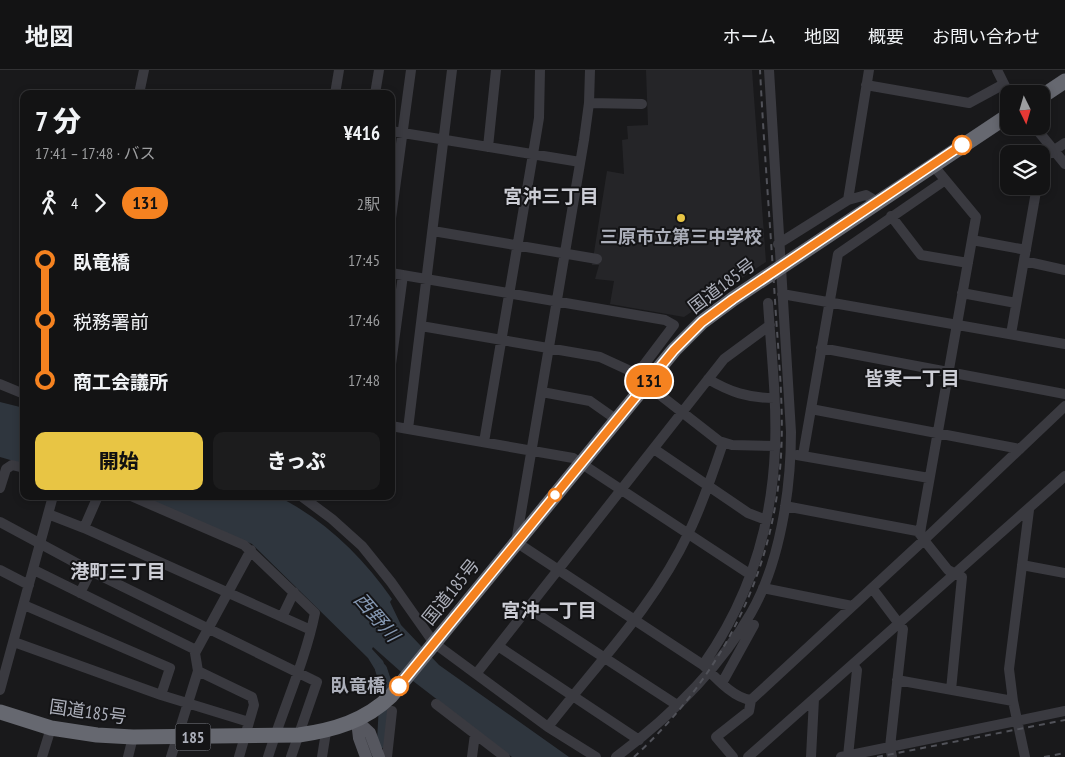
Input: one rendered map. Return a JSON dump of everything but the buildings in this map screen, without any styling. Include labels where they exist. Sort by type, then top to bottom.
[{"type":"highway","points":[[1050,90],[1065,81]]},
{"type":"highway","name":"国道185号","points":[[0,712],[51,728],[87,734],[177,737],[248,729],[275,736],[326,732],[357,721],[388,704],[407,676],[617,420],[642,379],[702,322],[876,202],[1000,121]]},
{"type":"highway","name":"国道185号","points":[[780,267],[804,255],[940,175],[1000,130]]},
{"type":"main road","points":[[357,721],[359,738],[366,757]]},
{"type":"main road","points":[[357,721],[370,733],[379,757]]},
{"type":"street","points":[[140,90],[144,70]]},
{"type":"street","points":[[336,90],[339,70]]},
{"type":"street","points":[[376,90],[379,70]]},
{"type":"street","points":[[395,190],[411,70]]},
{"type":"street","points":[[408,429],[445,140],[452,70]]},
{"type":"street","points":[[488,147],[496,70]]},
{"type":"street","points":[[484,442],[519,246],[539,118],[540,70]]},
{"type":"street","points":[[590,70],[589,104],[580,162],[516,542],[705,668],[745,699],[751,700]]},
{"type":"street","points":[[616,757],[639,740],[676,705],[705,668],[746,622],[763,588],[785,506],[791,455],[769,70]]},
{"type":"street","points":[[848,200],[869,70]]},
{"type":"street","points":[[866,85],[970,103],[1004,84],[997,70]]},
{"type":"street","points":[[589,104],[642,104]]},
{"type":"street","points":[[395,132],[580,162]]},
{"type":"street","points":[[1042,135],[1065,164]]},
{"type":"street","points":[[1050,153],[1065,143]]},
{"type":"street","points":[[803,455],[828,302],[838,254],[891,216],[940,175],[976,218],[929,478],[922,537]]},
{"type":"street","points":[[778,244],[848,200],[866,195],[876,202]]},
{"type":"street","points":[[1011,334],[1035,195]]},
{"type":"street","points":[[891,216],[921,255],[968,263]]},
{"type":"street","points":[[433,231],[597,259]]},
{"type":"street","points":[[972,240],[1026,250]]},
{"type":"street","points":[[1024,261],[1065,270]]},
{"type":"street","points":[[395,273],[665,320],[674,325],[642,379]]},
{"type":"street","points":[[395,334],[403,274]]},
{"type":"street","points":[[962,293],[1016,303]]},
{"type":"street","points":[[782,294],[1065,344]]},
{"type":"street","points":[[705,668],[730,623],[751,575],[760,548],[774,476],[776,446],[768,303]]},
{"type":"street","points":[[476,674],[708,379],[731,353],[770,325]]},
{"type":"street","points":[[421,326],[600,357],[642,379],[723,443],[776,446]]},
{"type":"street","points":[[821,348],[1065,394]]},
{"type":"street","points":[[708,379],[732,393],[744,396],[774,398]]},
{"type":"street","points":[[0,384],[20,392]]},
{"type":"street","points":[[542,392],[590,401],[617,420]]},
{"type":"street","points":[[751,700],[872,588],[922,537],[1065,406]]},
{"type":"street","points":[[811,409],[1020,449]]},
{"type":"street","points":[[395,427],[573,458],[751,575]]},
{"type":"street","points":[[548,727],[605,658],[658,585],[689,533],[708,487],[723,443]]},
{"type":"street","points":[[654,449],[708,487],[748,512],[766,520]]},
{"type":"street","points":[[791,455],[803,455],[929,478]]},
{"type":"street","points":[[0,488],[6,469],[12,465],[20,467]]},
{"type":"street","points":[[748,757],[957,574],[1065,476]]},
{"type":"street","points":[[0,690],[52,500]]},
{"type":"street","points":[[84,528],[96,500]]},
{"type":"street","points":[[140,500],[251,550],[315,613],[305,656],[297,672],[268,757]]},
{"type":"street","points":[[307,500],[362,546],[391,582],[431,647],[476,674],[548,727],[596,757]]},
{"type":"street","points":[[785,506],[917,531],[948,570],[962,577],[950,690]]},
{"type":"street","points":[[1025,757],[1013,701],[1009,669],[1029,510]]},
{"type":"street","points":[[48,514],[84,528],[311,630]]},
{"type":"street","points":[[0,522],[91,571],[317,682],[291,757]]},
{"type":"street","points":[[171,757],[198,671],[196,650],[251,550]]},
{"type":"street","points":[[1022,565],[1065,573]]},
{"type":"street","points":[[0,570],[29,585]]},
{"type":"street","points":[[34,570],[196,650]]},
{"type":"street","points":[[80,593],[91,571]]},
{"type":"street","points":[[763,588],[852,606]]},
{"type":"street","points":[[872,588],[901,623],[903,629],[891,752]]},
{"type":"street","points":[[282,617],[294,592]]},
{"type":"street","points":[[24,605],[170,668],[161,695]]},
{"type":"street","points":[[528,608],[676,705]]},
{"type":"street","points":[[722,683],[754,624],[746,622]]},
{"type":"street","points":[[14,642],[161,695],[188,701],[248,729]]},
{"type":"street","points":[[498,646],[639,740]]},
{"type":"street","points":[[853,665],[857,670],[844,756],[891,752],[1018,720],[1065,711]]},
{"type":"street","points":[[198,671],[252,697],[254,705],[239,757]]},
{"type":"street","points":[[897,680],[1013,701]]},
{"type":"street","points":[[811,757],[814,699]]},
{"type":"street","points":[[733,757],[716,737],[749,711],[752,706],[751,700]]},
{"type":"street","points":[[388,704],[388,757]]},
{"type":"street","points":[[436,704],[506,757]]},
{"type":"street","points":[[42,757],[51,728]]},
{"type":"street","points":[[322,757],[326,732]]},
{"type":"street","points":[[472,757],[476,734]]},
{"type":"street","points":[[128,757],[133,737]]},
{"type":"shaded area","name":"三原市立第三中学校","points":[[646,70],[752,70],[766,262],[684,317],[610,304],[614,281],[595,279],[599,265],[592,265],[607,171],[624,174],[622,140],[628,139],[627,126],[648,125]]},
{"type":"water","points":[[0,402],[20,407],[20,463],[0,457]]},
{"type":"water","name":"西野川","points":[[148,500],[284,500],[311,516],[341,540],[368,568],[392,599],[390,602],[401,625],[439,665],[569,757],[512,757],[400,671],[373,647],[372,649],[383,661],[391,681],[382,688],[379,676],[368,658],[252,544]]},
{"type":"waterway","points":[[381,669],[386,684],[383,742]]},
{"type":"railway","points":[[634,757],[665,726],[693,693],[717,658],[738,621],[754,582],[767,542],[776,500],[782,437],[781,398],[760,70]]},
{"type":"railway","points":[[877,757],[1065,720]]},
{"type":"railway","points":[[1044,757],[1065,753]]},
{"type":"bus line","name":"131","points":[[399,686],[674,350],[702,322],[802,251],[962,145]]},
{"type":"place","name":"三原市立第三中学校","points":[[681,218]]},
{"type":"place","name":"臥竜橋","points":[[399,686]]},
{"type":"district","name":"宮沖三丁目","points":[[551,196]]},
{"type":"district","name":"皆実一丁目","points":[[912,378]]},
{"type":"district","name":"港町三丁目","points":[[118,571]]},
{"type":"district","name":"宮沖一丁目","points":[[549,610]]}]
